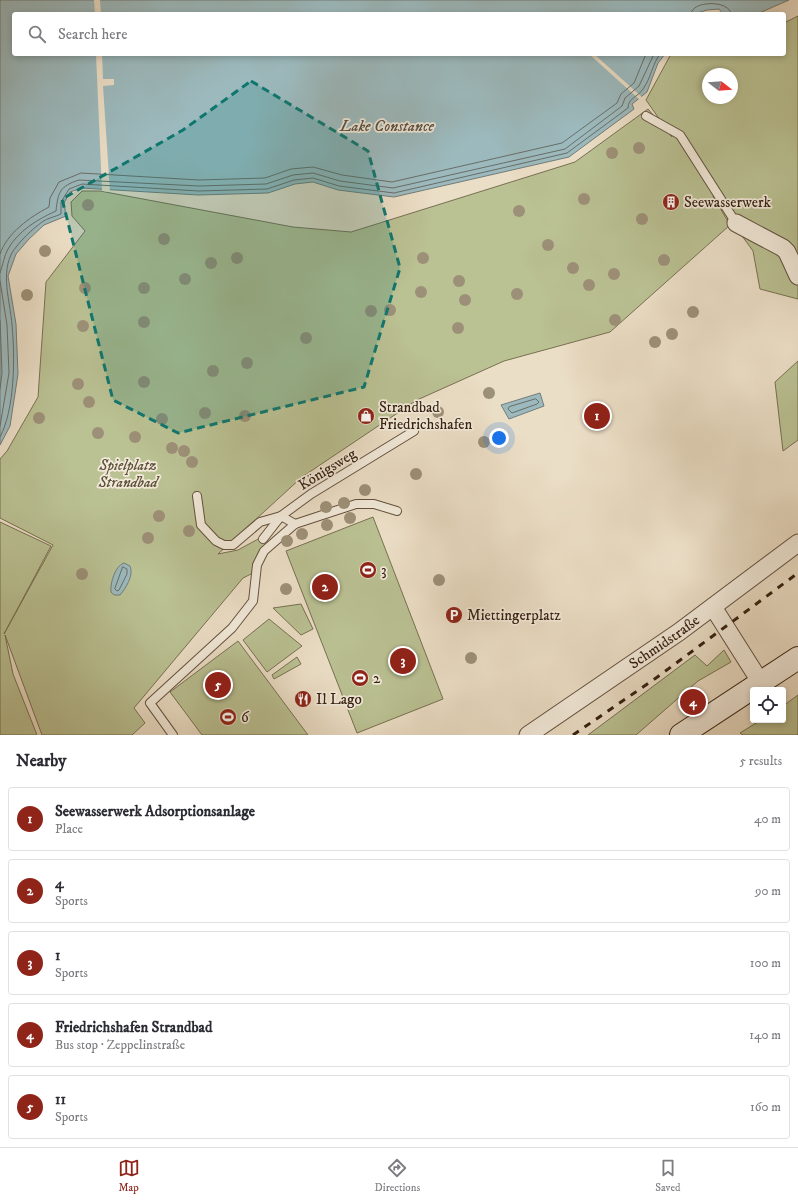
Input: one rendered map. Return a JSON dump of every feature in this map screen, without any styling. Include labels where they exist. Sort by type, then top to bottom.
[{"type":"main road","points":[[681,735],[798,658]]},
{"type":"street","points":[[736,223],[783,248],[787,252],[798,276]]},
{"type":"street","name":"Schmidstraße","points":[[528,735],[713,607],[798,544]]},
{"type":"street","points":[[713,607],[756,674],[760,684]]},
{"type":"lane","points":[[646,116],[680,135],[736,223]]},
{"type":"lane","name":"Königsweg","points":[[263,539],[281,516],[311,494],[414,431]]},
{"type":"lane","points":[[197,496],[201,525],[216,541],[224,545],[233,545],[260,522],[281,516],[295,524]]},
{"type":"lane","points":[[173,735],[150,703],[232,628],[253,601],[257,566],[264,551],[295,524],[356,504],[374,504],[397,511]]},
{"type":"highlighted area","points":[[251,81],[368,151],[400,268],[364,387],[178,433],[113,400],[62,199],[183,130]]},
{"type":"green space","name":"Strandbad Friedrichshafen","points":[[798,16],[798,299],[760,289],[753,251],[713,196],[730,225],[610,332],[504,361],[417,400],[302,477],[218,554],[238,550],[260,538],[265,545],[253,573],[243,578],[134,708],[145,723],[132,735],[42,735],[5,635],[13,674],[37,735],[0,735],[0,522],[51,546],[4,634],[53,545],[0,518],[0,459],[7,451],[38,397],[46,282],[85,231],[72,216],[71,202],[82,191],[100,191],[293,227],[351,232],[575,162],[648,109],[672,137],[646,100],[670,56],[786,56],[786,22]]},
{"type":"green space","points":[[798,361],[798,440],[783,451],[775,382]]},
{"type":"green space","points":[[373,517],[443,699],[357,733],[286,551]]},
{"type":"green space","points":[[301,604],[313,629],[301,635],[273,608]]},
{"type":"green space","points":[[269,619],[302,646],[267,672],[243,640]]},
{"type":"green space","points":[[238,641],[308,735],[202,735],[170,692]]},
{"type":"green space","points":[[724,650],[731,662],[698,681],[636,735],[588,735],[695,655],[707,666]]},
{"type":"green space","points":[[297,657],[301,664],[274,679],[272,675]]},
{"type":"green space","points":[[798,695],[798,735],[743,735],[740,733],[756,723],[786,723],[786,704]]},
{"type":"water","name":"Lake Constance","points":[[0,0],[789,0],[762,12],[721,12],[719,9],[700,12],[12,12],[12,56],[663,56],[658,63],[647,92],[632,104],[634,109],[569,157],[394,197],[338,190],[313,182],[295,184],[268,193],[198,195],[82,188],[70,192],[64,203],[66,216],[44,225],[29,239],[16,254],[8,276],[16,324],[18,374],[10,426],[0,445]]},
{"type":"water","points":[[540,393],[544,406],[509,419],[501,405]]},
{"type":"water","points":[[124,563],[130,566],[130,577],[127,585],[120,595],[114,595],[111,592],[112,580],[118,568]]},
{"type":"pier","points":[[94,0],[100,0],[101,12],[95,12]]},
{"type":"pier","points":[[96,56],[102,56],[103,79],[114,79],[114,85],[103,86],[110,192],[102,191]]},
{"type":"pier","points":[[591,56],[596,56],[643,98],[640,100]]},
{"type":"railway","points":[[573,735],[656,678],[798,573]]},
{"type":"place","name":"Seewasserwerk","points":[[671,202]]},
{"type":"place","name":"Strandbad Friedrichshafen","points":[[366,416]]},
{"type":"place","name":"Seewasserwerk Adsorptionsanlage","points":[[597,416]]},
{"type":"place","name":"3","points":[[368,570]]},
{"type":"place","name":"4","points":[[325,587]]},
{"type":"place","name":"Miettingerplatz","points":[[454,615]]},
{"type":"place","name":"1","points":[[403,661]]},
{"type":"place","name":"2","points":[[360,678]]},
{"type":"place","name":"11","points":[[218,685]]},
{"type":"place","name":"Il Lago","points":[[303,699]]},
{"type":"place","name":"Friedrichshafen Strandbad","points":[[693,702]]},
{"type":"place","name":"6","points":[[228,717]]},
{"type":"park label","name":"Spielplatz Strandbad","points":[[128,474]]}]
